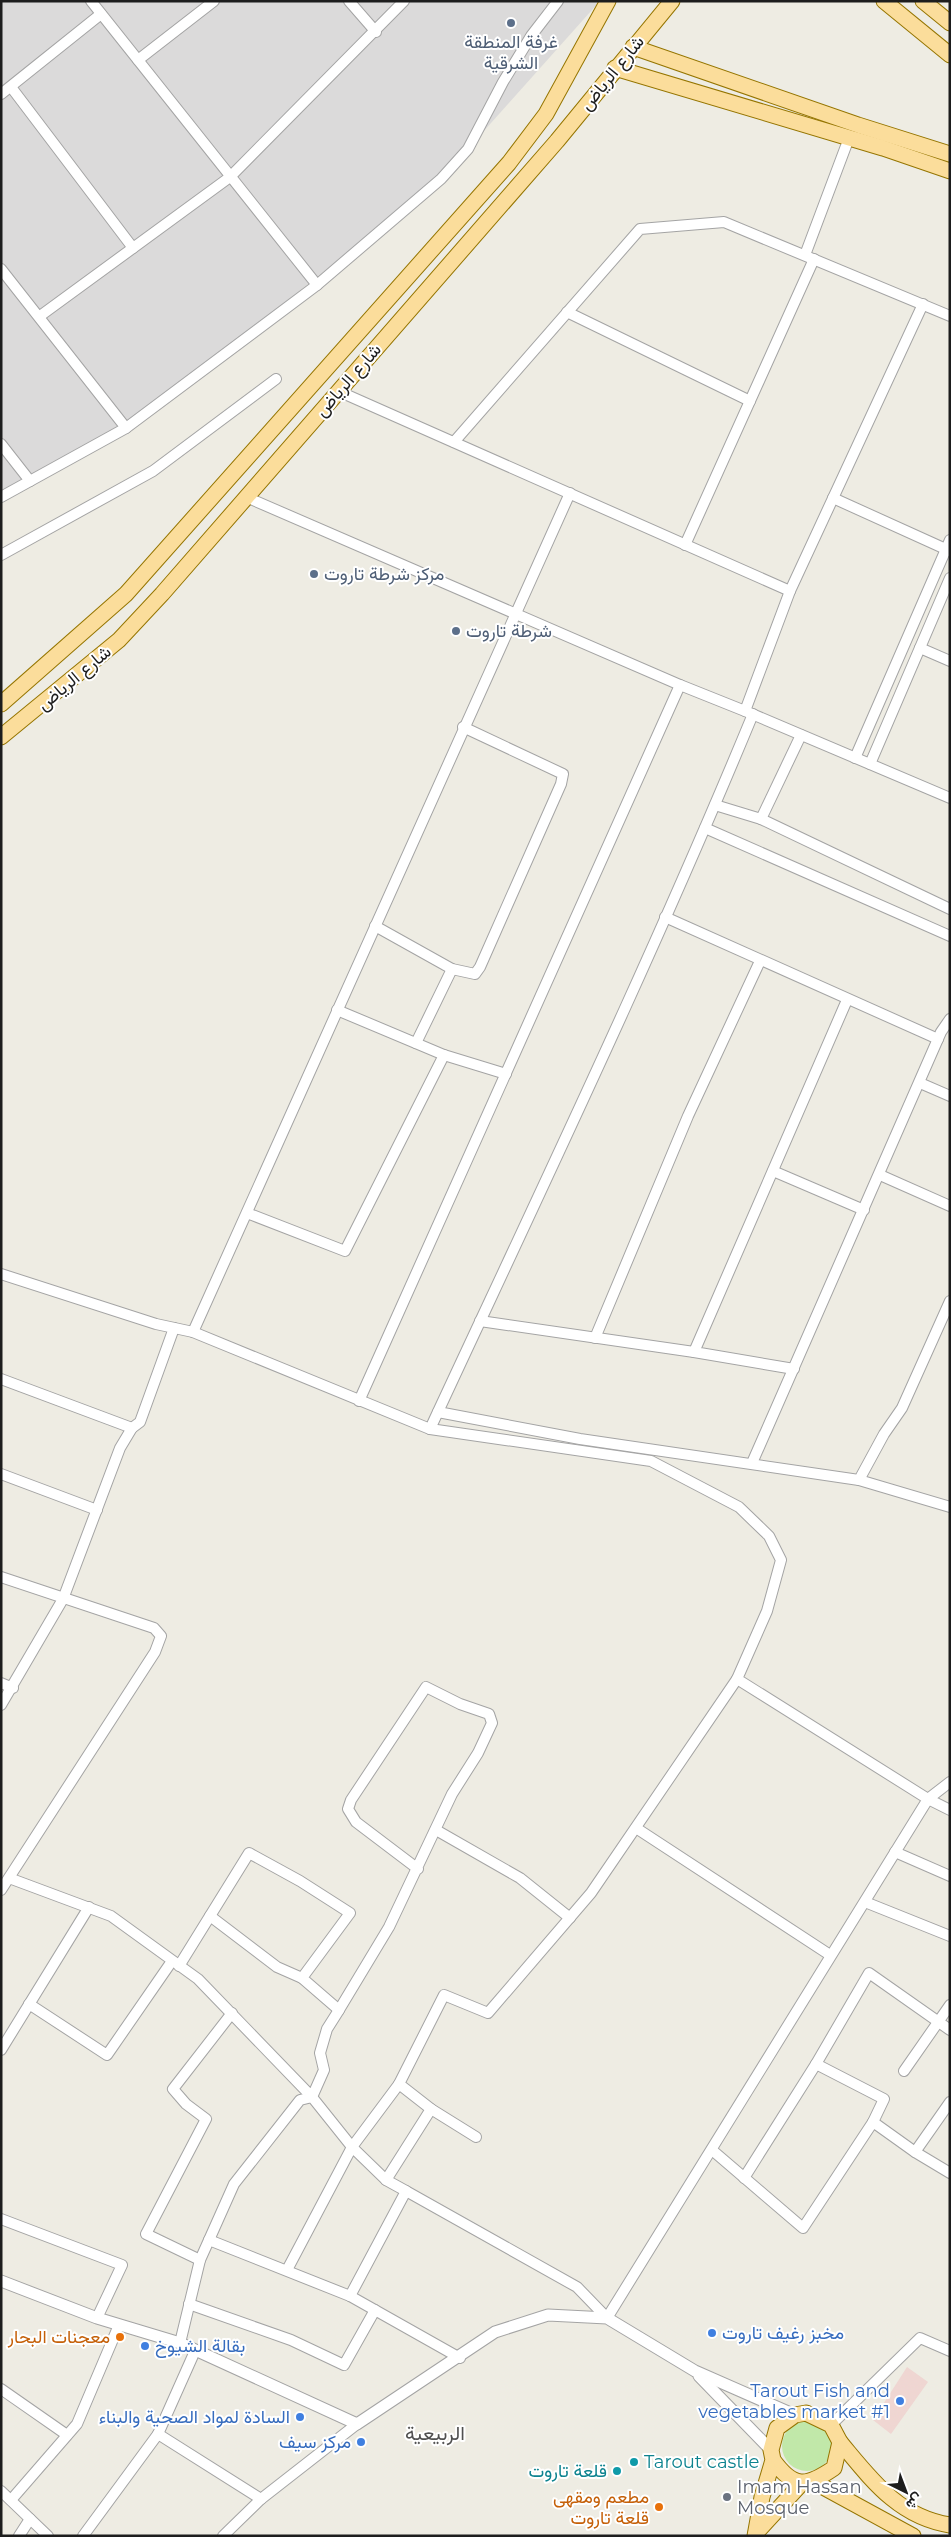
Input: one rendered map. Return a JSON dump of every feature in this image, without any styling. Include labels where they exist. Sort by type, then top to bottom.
[{"type":"main road","name":"شارع الرياض","points":[[1,704],[126,594],[509,163],[546,114],[608,1]]},
{"type":"main road","name":"شارع الرياض","points":[[1,737],[120,640],[557,141],[632,47],[672,1]]},
{"type":"main road","points":[[884,1],[950,55]]},
{"type":"main road","points":[[924,1],[950,23]]},
{"type":"main road","points":[[632,47],[858,126],[950,154]]},
{"type":"main road","points":[[615,68],[849,138],[950,171]]},
{"type":"main road","points":[[755,2534],[777,2428],[795,2415],[806,2413],[832,2425],[840,2442],[878,2487],[900,2506],[950,2525]]},
{"type":"main road","points":[[755,2534],[808,2482],[834,2468],[840,2442]]},
{"type":"main road","points":[[772,2455],[784,2476],[808,2482],[913,2536]]},
{"type":"street","points":[[90,1],[317,285]]},
{"type":"street","points":[[138,60],[214,1]]},
{"type":"street","points":[[349,1],[376,32]]},
{"type":"street","points":[[40,316],[230,177],[376,32],[404,1]]},
{"type":"street","points":[[1,497],[126,428],[317,285],[442,179],[468,149],[503,82],[531,36],[558,1]]},
{"type":"street","points":[[1,94],[101,14]]},
{"type":"street","points":[[11,87],[134,248]]},
{"type":"street","points":[[686,545],[750,401],[810,257],[849,138]]},
{"type":"street","points":[[454,442],[640,229],[724,222],[950,316]]},
{"type":"street","points":[[1,269],[40,316],[126,428]]},
{"type":"street","points":[[430,1429],[705,828],[749,712],[790,592],[923,304]]},
{"type":"street","points":[[567,312],[750,401]]},
{"type":"street","points":[[1,555],[153,471],[276,379]]},
{"type":"street","points":[[338,391],[790,592]]},
{"type":"street","points":[[1,444],[30,481]]},
{"type":"street","points":[[193,1332],[463,727],[570,493]]},
{"type":"street","points":[[246,497],[680,685],[749,712],[950,798]]},
{"type":"street","points":[[833,498],[948,547],[855,758]]},
{"type":"street","points":[[870,764],[950,578]]},
{"type":"street","points":[[920,648],[950,661]]},
{"type":"street","points":[[359,1401],[680,685]]},
{"type":"street","points":[[375,926],[452,969],[475,974],[480,967],[561,784],[563,774],[463,727]]},
{"type":"street","points":[[761,819],[801,735]]},
{"type":"street","points":[[715,805],[761,819],[950,909]]},
{"type":"street","points":[[705,828],[950,936]]},
{"type":"street","points":[[665,917],[847,1000],[938,1039]]},
{"type":"street","points":[[595,1338],[688,1116],[760,961]]},
{"type":"street","points":[[416,1043],[452,969]]},
{"type":"street","points":[[694,1352],[847,1000]]},
{"type":"street","points":[[337,1010],[444,1055],[506,1074]]},
{"type":"street","points":[[752,1463],[880,1175],[938,1039],[950,1019]]},
{"type":"street","points":[[246,1213],[345,1251],[444,1055]]},
{"type":"street","points":[[920,1083],[950,1096]]},
{"type":"street","points":[[772,1171],[864,1210]]},
{"type":"street","points":[[880,1175],[950,1206]]},
{"type":"street","points":[[1,1274],[174,1328],[193,1332],[430,1429],[651,1461],[740,1507],[769,1536],[781,1560],[768,1610],[737,1679],[591,1893],[488,2013],[444,1995],[399,2084],[352,2147],[287,2270]]},
{"type":"street","points":[[859,1480],[884,1434],[902,1408],[950,1300]]},
{"type":"street","points":[[480,1321],[694,1352],[794,1370]]},
{"type":"street","points":[[1,1705],[13,1688],[63,1599],[120,1448],[132,1428],[140,1422],[174,1328]]},
{"type":"street","points":[[1,1379],[132,1428]]},
{"type":"street","points":[[438,1412],[580,1439],[859,1480],[950,1507]]},
{"type":"street","points":[[1,1474],[96,1510]]},
{"type":"street","points":[[1,1577],[154,1628],[161,1636],[155,1652],[1,1890]]},
{"type":"street","points":[[737,1679],[928,1799],[950,1810]]},
{"type":"street","points":[[1,1683],[13,1688]]},
{"type":"street","points":[[312,2097],[324,2070],[320,2052],[327,2029],[389,1927],[418,1869],[452,1794],[478,1753],[492,1723],[489,1714],[482,1710],[460,1704],[426,1686],[351,1800],[348,1809],[356,1822],[418,1869]]},
{"type":"street","points":[[607,2318],[928,1799],[950,1782]]},
{"type":"street","points":[[636,1828],[830,1955]]},
{"type":"street","points":[[436,1830],[520,1878],[570,1918]]},
{"type":"street","points":[[895,1852],[950,1876]]},
{"type":"street","points":[[29,2004],[106,2055],[210,1916],[249,1853],[300,1881],[350,1913],[302,1978]]},
{"type":"street","points":[[9,1878],[111,1916],[198,1979],[312,2097],[352,2147],[386,2180],[577,2287],[607,2318],[695,2371],[795,2415]]},
{"type":"street","points":[[865,1902],[950,1936]]},
{"type":"street","points":[[1,2050],[89,1907]]},
{"type":"street","points":[[210,1916],[277,1967],[302,1978],[339,2010]]},
{"type":"street","points":[[744,2178],[816,2064],[869,1973],[950,2030]]},
{"type":"street","points":[[904,2071],[950,2006]]},
{"type":"street","points":[[200,2260],[146,2234],[206,2119],[186,2104],[173,2089],[232,2014]]},
{"type":"street","points":[[712,2150],[804,2228],[873,2122],[884,2099],[816,2064]]},
{"type":"street","points":[[399,2084],[432,2109],[476,2137]]},
{"type":"street","points":[[180,2343],[200,2260],[234,2184],[300,2100],[312,2097]]},
{"type":"street","points":[[914,2152],[950,2102]]},
{"type":"street","points":[[386,2180],[432,2109]]},
{"type":"street","points":[[873,2122],[914,2152],[950,2173]]},
{"type":"street","points":[[350,2296],[406,2191]]},
{"type":"street","points":[[1,2219],[122,2265],[97,2318]]},
{"type":"street","points":[[210,2240],[350,2296],[460,2358]]},
{"type":"street","points":[[1,2281],[97,2318],[180,2343],[357,2424]]},
{"type":"street","points":[[189,2304],[291,2340],[344,2365],[375,2310]]},
{"type":"street","points":[[223,2536],[261,2499],[357,2424],[460,2358],[496,2332],[548,2315],[607,2318]]},
{"type":"street","points":[[11,2500],[77,2424],[119,2325]]},
{"type":"street","points":[[832,2425],[920,2338],[950,2350]]},
{"type":"street","points":[[83,2536],[158,2434],[195,2351]]},
{"type":"street","points":[[695,2371],[772,2455]]},
{"type":"street","points":[[1,2389],[67,2435]]},
{"type":"street","points":[[158,2434],[261,2499]]},
{"type":"street","points":[[1,2491],[48,2536]]},
{"type":"street","points":[[19,2536],[30,2519]]},
{"type":"shaded area","points":[[1,1],[600,1],[441,179],[126,428],[1,497]]},
{"type":"shaded area","name":"Tarout Fish and vegetables market #1","points":[[907,2367],[928,2382],[891,2434],[873,2420]]},
{"type":"green space","points":[[807,2421],[817,2423],[825,2428],[830,2436],[832,2446],[830,2456],[825,2464],[817,2469],[807,2471],[797,2469],[789,2464],[784,2456],[782,2446],[784,2436],[789,2428],[797,2423]]},
{"type":"place","name":"غرفة المنطقة الشرقية","points":[[511,23]]},
{"type":"place","name":"مركز شرطة تاروت","points":[[314,574]]},
{"type":"place","name":"شرطة تاروت","points":[[456,631]]},
{"type":"place","name":"مخبز رغيف تاروت","points":[[712,2333]]},
{"type":"place","name":"معجنات البحار","points":[[120,2337]]},
{"type":"place","name":"بقالة الشيوخ","points":[[145,2346]]},
{"type":"place","name":"Tarout Fish and vegetables market #1","points":[[900,2401]]},
{"type":"place","name":"السادة لمواد الصحية والبناء","points":[[300,2417]]},
{"type":"place","name":"مركز سيف","points":[[361,2442]]},
{"type":"place","name":"Tarout castle","points":[[634,2462]]},
{"type":"place","name":"قلعة تاروت","points":[[617,2471]]},
{"type":"place","name":"Imam Hassan Mosque","points":[[727,2497]]},
{"type":"place","name":"مطعم ومقهى قلعة تاروت","points":[[659,2507]]},
{"type":"district","name":"الربيعية","points":[[435,2433]]}]
